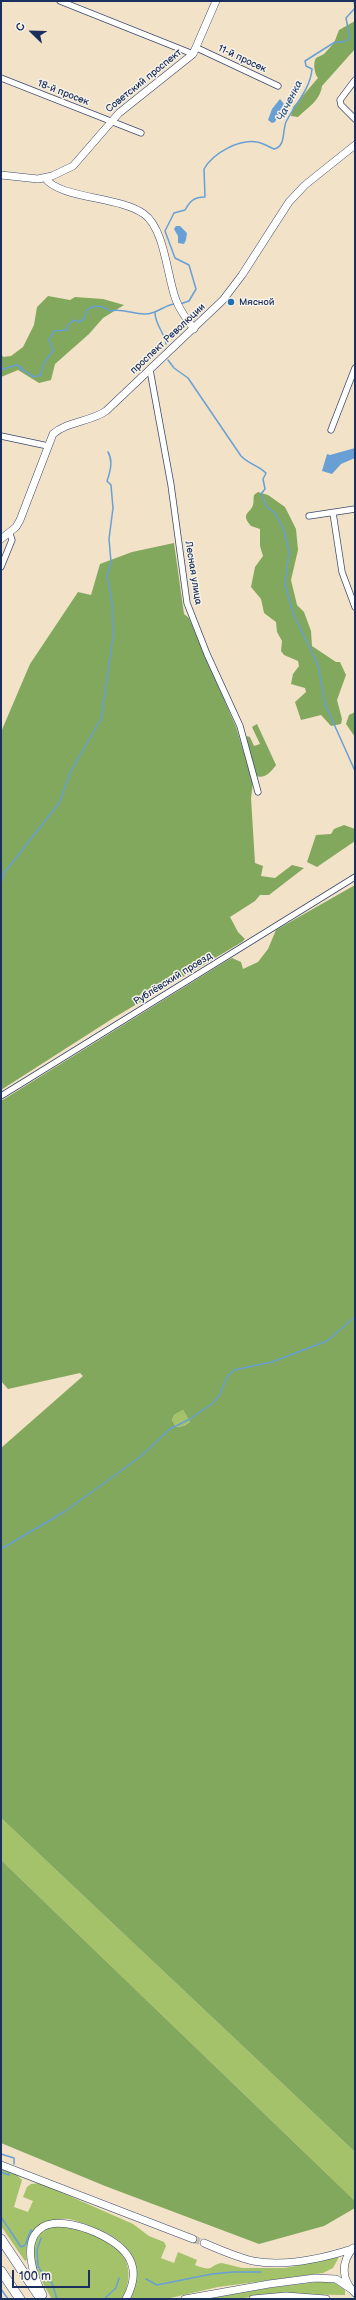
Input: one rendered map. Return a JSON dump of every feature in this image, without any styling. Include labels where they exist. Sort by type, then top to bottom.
[{"type":"highway","points":[[1,2239],[41,2299]]},
{"type":"highway","points":[[1,2271],[20,2299]]},
{"type":"street","name":"11-й просек","points":[[60,1],[195,51],[278,86]]},
{"type":"street","name":"Советский проспект","points":[[1,176],[30,179],[45,178],[73,166],[111,121],[195,51],[216,1]]},
{"type":"street","name":"18-й просек","points":[[1,78],[141,133]]},
{"type":"street","points":[[355,80],[340,100],[341,105],[355,120]]},
{"type":"street","name":"проспект Революции","points":[[1,539],[10,534],[20,520],[53,434],[58,430],[99,416],[194,329],[232,290],[289,202],[305,185],[355,145]]},
{"type":"street","points":[[45,178],[56,187],[126,205],[148,218],[157,233],[180,310],[194,329]]},
{"type":"street","points":[[331,430],[355,368]]},
{"type":"street","name":"Лесная улица","points":[[150,370],[171,485],[187,603],[207,654],[240,726],[258,792]]},
{"type":"street","points":[[1,436],[48,446]]},
{"type":"street","points":[[309,516],[355,509]]},
{"type":"street","points":[[333,513],[342,572],[355,607]]},
{"type":"street","points":[[1,567],[12,540],[10,534]]},
{"type":"street","name":"Рублёвский проезд","points":[[1,1096],[355,877]]},
{"type":"street","points":[[1,2165],[193,2239]]},
{"type":"street","points":[[45,2299],[31,2266],[29,2248],[32,2241],[41,2229],[58,2222],[73,2224],[106,2237],[119,2244],[127,2255],[132,2269],[131,2288],[126,2299]]},
{"type":"street","points":[[204,2244],[239,2257],[265,2263],[302,2261],[354,2248]]},
{"type":"street","points":[[353,2291],[344,2271],[345,2261],[354,2248]]},
{"type":"street","points":[[185,2299],[248,2287],[315,2278],[336,2279],[353,2291]]},
{"type":"street","points":[[253,2299],[286,2296],[326,2299]]},
{"type":"green space","points":[[355,21],[355,49],[322,86],[316,100],[298,117],[291,116],[293,107],[318,78],[314,68],[316,58],[324,54],[334,43],[339,30]]},
{"type":"green space","points":[[48,296],[70,300],[75,297],[103,299],[124,305],[103,318],[89,334],[55,364],[51,380],[39,383],[18,370],[1,377],[1,353],[3,357],[11,356],[23,347],[34,325],[37,307]]},
{"type":"green space","points":[[258,492],[268,495],[285,507],[296,529],[298,550],[291,580],[297,605],[304,612],[311,631],[312,646],[336,662],[340,662],[346,675],[337,700],[342,719],[341,724],[331,726],[321,715],[301,720],[295,702],[306,692],[305,688],[291,684],[293,674],[299,666],[298,661],[284,655],[281,651],[282,641],[277,632],[276,622],[264,613],[261,599],[251,587],[255,567],[263,556],[260,546],[260,529],[251,526],[246,516],[252,508],[254,495]]},
{"type":"green space","points":[[174,543],[184,614],[189,618],[236,727],[253,782],[251,798],[255,863],[263,866],[261,876],[275,878],[292,865],[304,868],[269,895],[260,895],[255,901],[230,917],[238,932],[245,939],[242,942],[115,1017],[1,1090],[1,732],[30,664],[78,592],[91,595],[100,564],[132,552]]},
{"type":"green space","points":[[355,712],[355,737],[346,724],[349,715]]},
{"type":"green space","points":[[257,724],[276,765],[270,772],[262,777],[256,776],[246,740],[247,736],[250,737],[254,746],[260,744],[252,727]]},
{"type":"green space","points":[[344,825],[355,829],[355,841],[317,867],[307,862],[316,835],[331,834],[334,829]]},
{"type":"green space","points":[[355,885],[355,2152],[1,1818],[1,1448],[83,1376],[80,1373],[8,1389],[1,1381],[1,1101],[228,960],[232,958],[241,962],[243,969],[258,962],[268,949],[276,930]],"holes":[[[183,1410],[190,1422],[184,1426],[176,1427],[172,1420],[174,1415]]]},
{"type":"green space","points":[[183,1410],[190,1422],[184,1426],[176,1427],[172,1420],[174,1415]]},
{"type":"green space","points":[[1,1818],[355,2152],[355,2201],[1,1860]]},
{"type":"green space","points":[[1,1860],[355,2201],[355,2208],[324,2226],[259,2244],[105,2186],[1,2143]]},
{"type":"green space","points":[[1,2168],[17,2175],[22,2180],[14,2207],[28,2212],[33,2201],[23,2197],[27,2187],[31,2184],[40,2183],[133,2224],[149,2236],[164,2242],[166,2246],[161,2258],[174,2263],[178,2252],[197,2260],[195,2265],[206,2268],[211,2268],[222,2263],[242,2268],[285,2268],[339,2257],[333,2268],[323,2273],[218,2287],[166,2299],[130,2299],[134,2281],[133,2269],[129,2253],[125,2247],[121,2242],[109,2235],[78,2221],[59,2219],[51,2221],[37,2230],[28,2244],[26,2252],[27,2260],[25,2261],[1,2226]]},
{"type":"green space","points":[[58,2225],[94,2235],[105,2240],[121,2252],[128,2268],[127,2287],[123,2299],[52,2299],[36,2268],[33,2257],[33,2246],[37,2237],[45,2230]]},
{"type":"green space","points":[[324,2281],[335,2283],[345,2290],[345,2295],[265,2294],[240,2299],[206,2299],[269,2288]]},
{"type":"water","points":[[280,99],[284,104],[275,122],[272,123],[268,120],[272,109]]},
{"type":"water","points":[[176,226],[180,226],[187,233],[184,244],[178,243],[178,236],[174,229]]},
{"type":"water","points":[[355,448],[355,458],[341,464],[332,474],[322,471],[327,454],[330,455]]},
{"type":"waterway","name":"Чаченка","points":[[180,304],[189,301],[196,289],[189,265],[175,258],[165,231],[174,213],[185,210],[195,199],[205,197],[204,169],[208,163],[227,148],[250,142],[264,144],[274,149],[280,145],[286,122],[311,77],[312,69],[306,66],[305,61],[335,42],[344,42],[350,38],[346,18],[355,8],[354,1]]},
{"type":"waterway","name":"Чаченка","points":[[1,370],[16,365],[34,377],[41,375],[43,365],[53,350],[49,340],[54,331],[67,330],[68,325],[74,320],[79,322],[84,319],[87,310],[93,307],[101,306],[110,311],[119,310],[148,314],[174,304]]},
{"type":"waterway","points":[[155,313],[166,344]]},
{"type":"waterway","points":[[168,360],[174,368],[188,378],[241,456],[266,473],[263,479],[265,489],[261,494],[267,507],[275,513],[284,530],[289,552],[285,584],[293,613],[318,665],[325,704],[355,771]]},
{"type":"waterway","points":[[1,883],[4,873],[59,803],[71,771],[101,719],[113,637],[112,602],[107,577],[111,562],[109,539],[113,508],[111,485],[107,481],[111,463],[108,452]]},
{"type":"waterway","points":[[1,1549],[64,1512],[140,1457],[170,1429],[190,1419],[213,1403],[219,1396],[227,1377],[234,1370],[272,1362],[327,1341],[355,1317]]},
{"type":"waterway","points":[[1,2154],[14,2158],[14,2164]]},
{"type":"waterway","points":[[1,2172],[9,2175],[9,2173]]},
{"type":"waterway","points":[[1,2217],[21,2247],[25,2245],[31,2230],[32,2231]]},
{"type":"waterway","points":[[41,2238],[37,2250],[38,2266],[46,2279],[52,2283],[57,2299]]},
{"type":"waterway","points":[[146,2279],[157,2285],[212,2274],[261,2272]]},
{"type":"waterway","points":[[104,2299],[116,2288],[119,2278]]},
{"type":"waterway","points":[[1,2289],[8,2299]]},
{"type":"tunnel","points":[[193,2239],[204,2243]]},
{"type":"place","name":"Мясной","points":[[231,302]]}]
